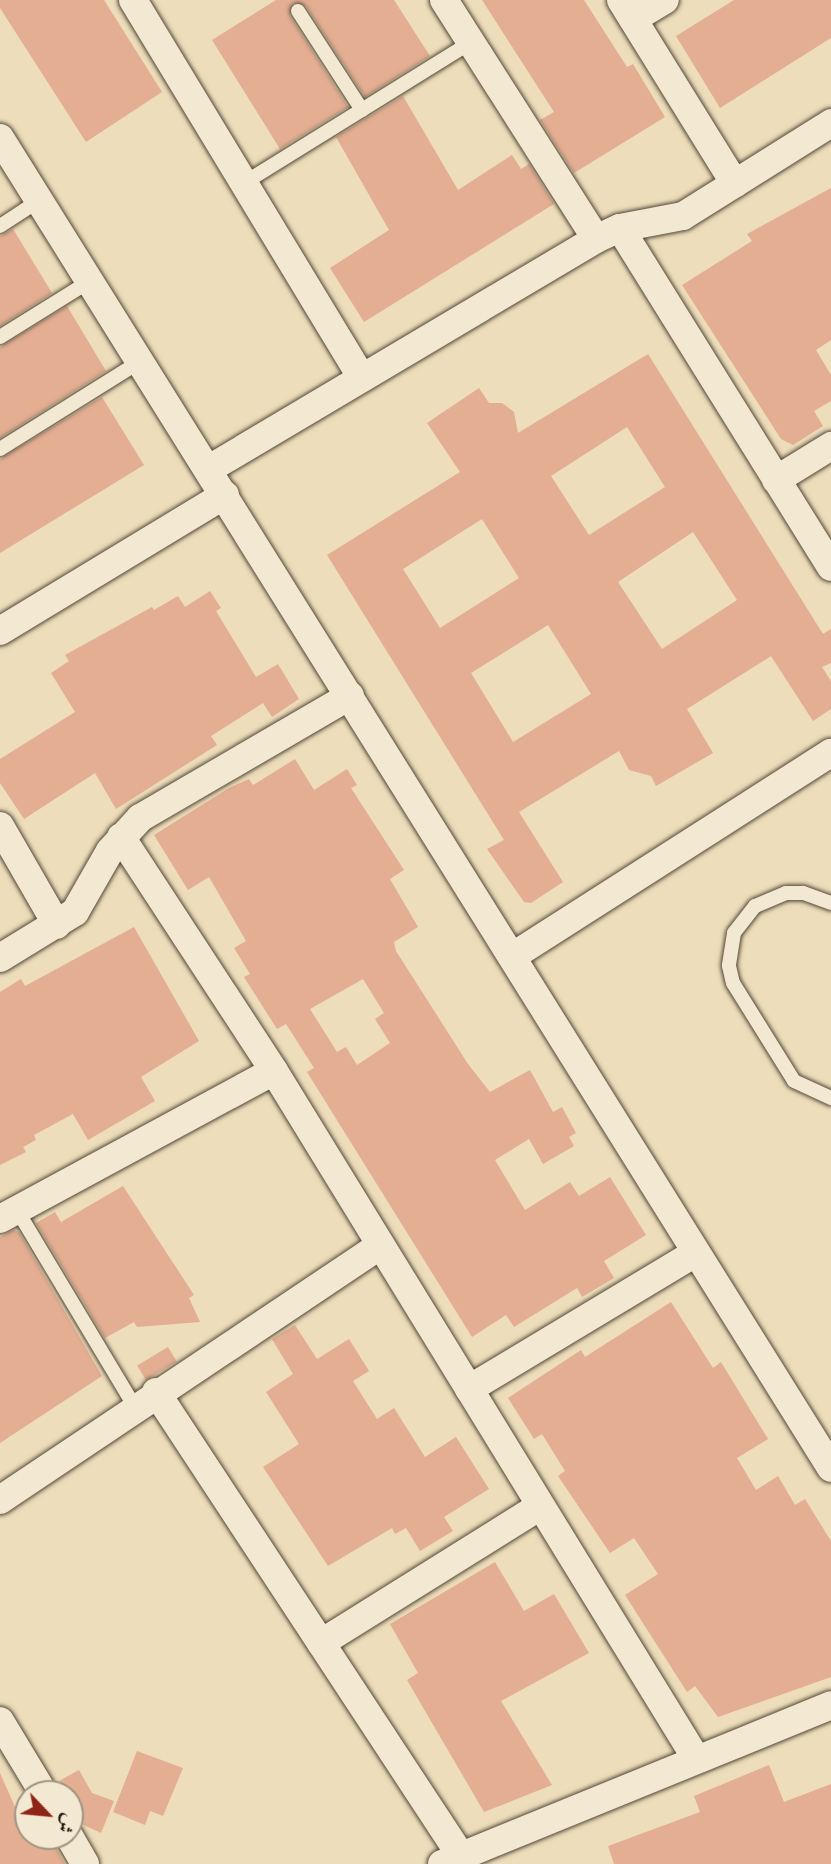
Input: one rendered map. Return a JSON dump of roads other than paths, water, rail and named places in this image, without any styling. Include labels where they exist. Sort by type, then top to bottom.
[{"type":"street","points":[[134,0],[361,377]]},
{"type":"street","points":[[444,0],[776,480],[831,567]]},
{"type":"street","points":[[664,0],[627,9],[735,184]]},
{"type":"street","points":[[209,469],[361,377],[608,234],[671,221],[831,123]]},
{"type":"street","points":[[0,138],[831,1468]]},
{"type":"street","points":[[776,480],[831,446]]},
{"type":"street","points":[[0,631],[225,495]]},
{"type":"street","points":[[0,958],[57,925],[83,903],[121,837],[151,810],[350,696]]},
{"type":"street","points":[[513,956],[831,753]]},
{"type":"street","points":[[0,826],[57,925]]},
{"type":"street","points":[[121,837],[274,1071],[697,1760]]},
{"type":"street","points":[[8,1215],[274,1071]]},
{"type":"street","points":[[0,1500],[146,1399],[381,1245]]},
{"type":"street","points":[[469,1388],[695,1253]]},
{"type":"street","points":[[146,1399],[321,1643],[452,1860],[831,1704]]},
{"type":"street","points":[[321,1643],[540,1506]]},
{"type":"street","points":[[0,1721],[36,1780]]},
{"type":"lane","points":[[298,10],[362,110]]},
{"type":"lane","points":[[244,183],[471,42]]},
{"type":"lane","points":[[0,226],[38,201]]},
{"type":"lane","points":[[0,337],[90,281]]},
{"type":"lane","points":[[0,449],[141,361]]},
{"type":"lane","points":[[831,903],[803,893],[786,893],[755,906],[734,933],[729,966],[733,983],[794,1081],[831,1098]]},
{"type":"lane","points":[[8,1215],[146,1399]]}]
